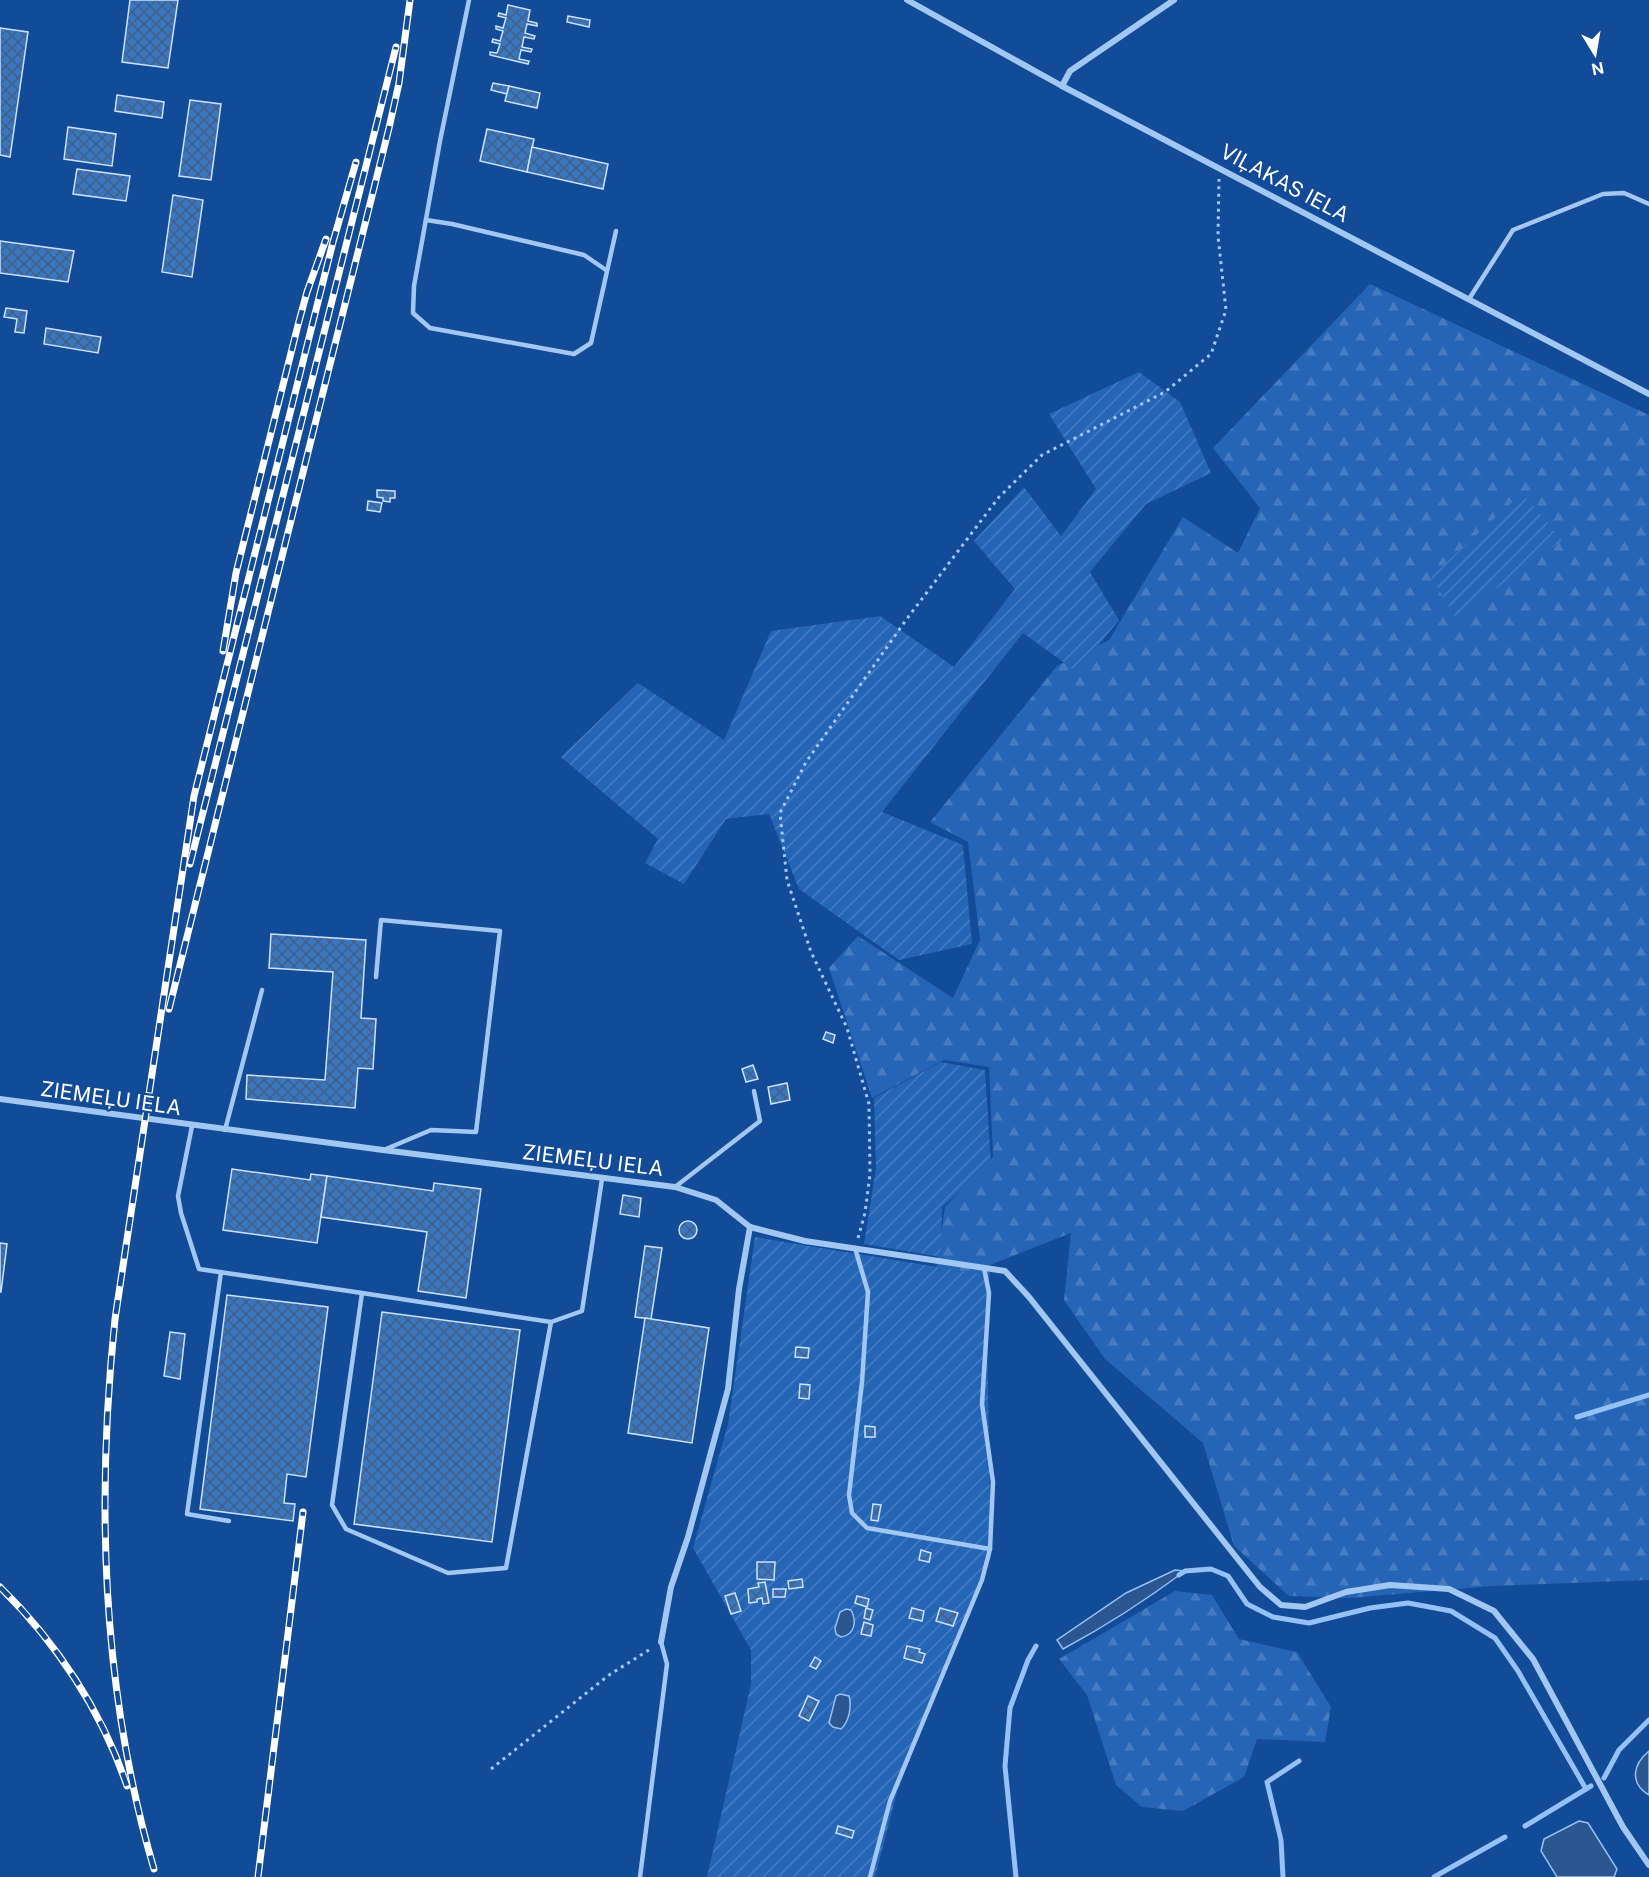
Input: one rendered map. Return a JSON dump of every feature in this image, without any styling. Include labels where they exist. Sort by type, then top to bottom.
[{"type":"street","name":"VIĻAKAS IELA","points":[[907,0],[1062,86],[1649,394]]},
{"type":"street","points":[[1062,86],[1070,71],[1174,0]]},
{"type":"street","name":"ZIEMEĻU IELA","points":[[0,1099],[675,1187],[716,1200],[750,1227]]},
{"type":"street","points":[[661,1642],[671,1587],[688,1536],[728,1389],[739,1289],[750,1227],[805,1241],[1005,1271],[1029,1297],[1260,1587],[1281,1605],[1305,1606],[1346,1592],[1390,1585],[1449,1589],[1494,1611],[1533,1659],[1623,1827],[1649,1864]]},
{"type":"lane","points":[[469,0],[414,286],[413,313],[430,328],[574,354],[591,343],[616,231]]},
{"type":"lane","points":[[1469,299],[1513,230],[1603,194],[1624,193],[1649,204]]},
{"type":"lane","points":[[426,220],[584,255],[606,270]]},
{"type":"lane","points":[[376,977],[381,920],[500,931],[476,1132],[431,1130],[383,1150]]},
{"type":"lane","points":[[225,1130],[262,990]]},
{"type":"lane","points":[[675,1187],[760,1121],[754,1091]]},
{"type":"lane","points":[[192,1125],[178,1196],[181,1213],[199,1269],[551,1322],[582,1311],[602,1179]]},
{"type":"lane","points":[[855,1248],[868,1292],[862,1382],[849,1495],[852,1513],[867,1528],[990,1549]]},
{"type":"lane","points":[[870,1877],[890,1801],[982,1580],[990,1549],[993,1482],[982,1404],[989,1293],[984,1268]]},
{"type":"lane","points":[[221,1272],[187,1514],[229,1521]]},
{"type":"lane","points":[[362,1293],[332,1505],[346,1529],[448,1573],[506,1568],[551,1322]]},
{"type":"lane","points":[[640,1877],[667,1664],[661,1642]]},
{"type":"path","points":[[855,1248],[865,1213],[870,1174],[869,1104],[847,1028],[812,952],[787,880],[780,813],[806,762],[906,620],[999,497],[1042,455],[1166,392],[1211,354],[1226,310],[1218,236],[1219,181],[1224,169]]},
{"type":"path","points":[[491,1769],[609,1676],[661,1642]]},
{"type":"green space","points":[[1370,284],[1649,415],[1649,1580],[1493,1586],[1349,1598],[1289,1596],[1234,1546],[1203,1443],[1105,1359],[1064,1300],[1071,1233],[990,1265],[984,1371],[925,1352],[945,1207],[993,1157],[989,1067],[944,1060],[872,1098],[829,968],[858,936],[953,998],[980,940],[968,842],[930,822],[1057,666],[1109,640],[1183,517],[1238,553],[1260,508],[1213,448]]},
{"type":"green space","points":[[1139,372],[1180,402],[1211,473],[1146,504],[1090,572],[1119,620],[1077,672],[1023,633],[882,812],[963,845],[972,944],[899,960],[799,889],[769,814],[726,819],[684,884],[645,863],[658,839],[561,757],[638,683],[724,740],[771,631],[880,616],[954,667],[1015,589],[974,541],[1024,487],[1061,536],[1096,489],[1049,414]]},
{"type":"green space","points":[[1522,493],[1562,540],[1456,618],[1431,577]]},
{"type":"green space","points":[[941,1062],[985,1070],[991,1164],[942,1207],[941,1257],[864,1244],[876,1168],[874,1098]]},
{"type":"green space","points":[[755,1237],[986,1275],[991,1557],[897,1792],[875,1877],[707,1877],[751,1684],[751,1650],[693,1548],[728,1424]]},
{"type":"green space","points":[[1175,1591],[1212,1595],[1239,1639],[1297,1652],[1331,1707],[1325,1742],[1257,1739],[1244,1777],[1183,1811],[1142,1807],[1116,1785],[1087,1695],[1059,1659]]},
{"type":"shaded area","points":[[1175,1570],[1185,1571],[1095,1631],[1063,1649],[1057,1640],[1126,1593]]},
{"type":"shaded area","points":[[846,1609],[851,1610],[853,1614],[854,1627],[846,1636],[841,1637],[836,1634],[835,1628],[840,1612]]},
{"type":"shaded area","points":[[840,1694],[849,1696],[850,1704],[848,1718],[841,1729],[829,1723],[836,1696]]},
{"type":"shaded area","points":[[1649,1751],[1649,1795],[1638,1785],[1636,1773],[1639,1762]]},
{"type":"shaded area","points":[[1579,1821],[1588,1823],[1617,1869],[1614,1877],[1557,1877],[1541,1851],[1544,1839]]},
{"type":"building","points":[[130,0],[178,0],[168,68],[122,62]]},
{"type":"building","points":[[508,5],[530,10],[528,21],[537,23],[537,26],[527,24],[525,33],[535,36],[534,39],[524,37],[522,47],[532,49],[531,52],[521,50],[519,59],[529,61],[528,64],[490,55],[490,52],[497,53],[500,44],[492,42],[493,39],[500,41],[503,31],[496,29],[496,26],[503,28],[506,18],[498,16],[499,13],[506,15]]},
{"type":"building","points":[[568,16],[590,20],[589,27],[567,22]]},
{"type":"building","points":[[0,28],[28,32],[10,157],[0,155]]},
{"type":"building","points":[[493,83],[509,86],[507,94],[491,90]]},
{"type":"building","points":[[509,86],[540,93],[537,108],[505,101]]},
{"type":"building","points":[[117,95],[164,102],[162,118],[115,111]]},
{"type":"building","points":[[190,100],[221,104],[211,180],[179,176]]},
{"type":"building","points":[[68,127],[116,134],[112,166],[64,159]]},
{"type":"building","points":[[487,129],[534,139],[527,172],[480,161]]},
{"type":"building","points":[[532,147],[608,164],[603,189],[527,172]]},
{"type":"building","points":[[77,169],[130,176],[126,201],[73,194]]},
{"type":"building","points":[[173,195],[203,200],[192,277],[162,272]]},
{"type":"building","points":[[0,241],[74,251],[68,282],[0,273]]},
{"type":"building","points":[[6,308],[27,311],[24,333],[15,332],[17,319],[4,317]]},
{"type":"building","points":[[46,328],[101,337],[98,353],[44,344]]},
{"type":"building","points":[[377,490],[395,491],[395,498],[390,498],[390,502],[383,501],[383,498],[377,497]]},
{"type":"building","points":[[368,501],[382,503],[380,512],[367,510]]},
{"type":"building","points":[[271,934],[366,940],[361,1018],[376,1019],[373,1069],[358,1068],[355,1108],[246,1099],[247,1075],[325,1080],[333,972],[269,968]]},
{"type":"building","points":[[826,1032],[835,1035],[833,1043],[823,1039]]},
{"type":"building","points":[[753,1065],[758,1079],[746,1082],[742,1069]]},
{"type":"building","points":[[787,1083],[790,1100],[771,1104],[768,1087]]},
{"type":"building","points":[[232,1169],[310,1180],[311,1174],[327,1176],[317,1243],[223,1230]]},
{"type":"building","points":[[327,1176],[433,1191],[434,1183],[481,1189],[466,1298],[418,1291],[427,1232],[321,1217]]},
{"type":"building","points":[[623,1195],[641,1198],[639,1217],[620,1214]]},
{"type":"building","points":[[688,1221],[694,1224],[697,1230],[694,1236],[688,1239],[682,1236],[679,1230],[682,1224]]},
{"type":"building","points":[[0,1243],[7,1244],[1,1292],[0,1292]]},
{"type":"building","points":[[645,1246],[662,1248],[651,1319],[635,1317]]},
{"type":"building","points":[[227,1295],[328,1307],[306,1477],[287,1474],[284,1503],[295,1504],[293,1521],[200,1509]]},
{"type":"building","points":[[382,1312],[520,1330],[492,1542],[354,1524]]},
{"type":"building","points":[[645,1318],[709,1328],[692,1443],[628,1433]]},
{"type":"building","points":[[170,1332],[185,1334],[180,1379],[164,1376]]},
{"type":"building","points":[[796,1347],[809,1348],[808,1358],[795,1357]]},
{"type":"building","points":[[800,1384],[810,1385],[809,1399],[799,1398]]},
{"type":"building","points":[[865,1426],[875,1427],[875,1437],[865,1437]]},
{"type":"building","points":[[873,1504],[881,1505],[878,1521],[871,1520]]},
{"type":"building","points":[[921,1550],[931,1553],[929,1562],[919,1560]]},
{"type":"building","points":[[757,1562],[775,1562],[774,1580],[757,1579]]},
{"type":"building","points":[[802,1579],[803,1587],[789,1589],[788,1581]]},
{"type":"building","points":[[765,1582],[769,1603],[763,1604],[762,1598],[757,1599],[757,1602],[749,1603],[748,1589],[759,1587],[758,1583]]},
{"type":"building","points":[[773,1589],[786,1589],[785,1597],[773,1597]]},
{"type":"building","points":[[735,1593],[741,1611],[731,1614],[725,1596]]},
{"type":"building","points":[[857,1596],[869,1599],[867,1607],[855,1603]]},
{"type":"building","points":[[866,1608],[873,1610],[870,1620],[864,1618]]},
{"type":"building","points":[[912,1608],[924,1611],[922,1621],[909,1618]]},
{"type":"building","points":[[940,1608],[958,1613],[953,1626],[936,1621]]},
{"type":"building","points":[[864,1622],[873,1625],[871,1636],[861,1634]]},
{"type":"building","points":[[907,1646],[920,1649],[919,1652],[925,1654],[922,1663],[904,1658]]},
{"type":"building","points":[[815,1657],[821,1661],[816,1669],[810,1666]]},
{"type":"building","points":[[808,1696],[819,1701],[809,1721],[799,1716]]},
{"type":"building","points":[[838,1826],[854,1831],[852,1838],[836,1833]]},
{"type":"waterway","points":[[1577,1417],[1649,1395]]},
{"type":"waterway","points":[[1179,1575],[1185,1571],[1211,1569],[1228,1576],[1247,1604],[1273,1617],[1309,1623],[1370,1608],[1408,1603],[1451,1611],[1495,1638],[1518,1671],[1586,1789]]},
{"type":"waterway","points":[[1016,1877],[1005,1766],[1010,1708],[1028,1660],[1036,1646]]},
{"type":"waterway","points":[[1604,1778],[1619,1750],[1649,1720]]},
{"type":"waterway","points":[[1283,1877],[1281,1840],[1267,1782],[1299,1761]]},
{"type":"waterway","points":[[1525,1826],[1591,1786]]},
{"type":"waterway","points":[[1434,1877],[1505,1837]]},
{"type":"railway","points":[[169,1009],[389,128],[399,83],[410,0]]},
{"type":"railway","points":[[190,864],[396,47]]},
{"type":"railway","points":[[154,1869],[123,1734],[108,1596],[105,1526],[106,1457],[115,1319],[194,796],[333,242],[356,162]]},
{"type":"railway","points":[[223,651],[236,573],[298,325],[326,239]]},
{"type":"railway","points":[[258,1877],[303,1512]]},
{"type":"railway","points":[[0,1587],[40,1631],[75,1679],[104,1731],[127,1786]]}]
